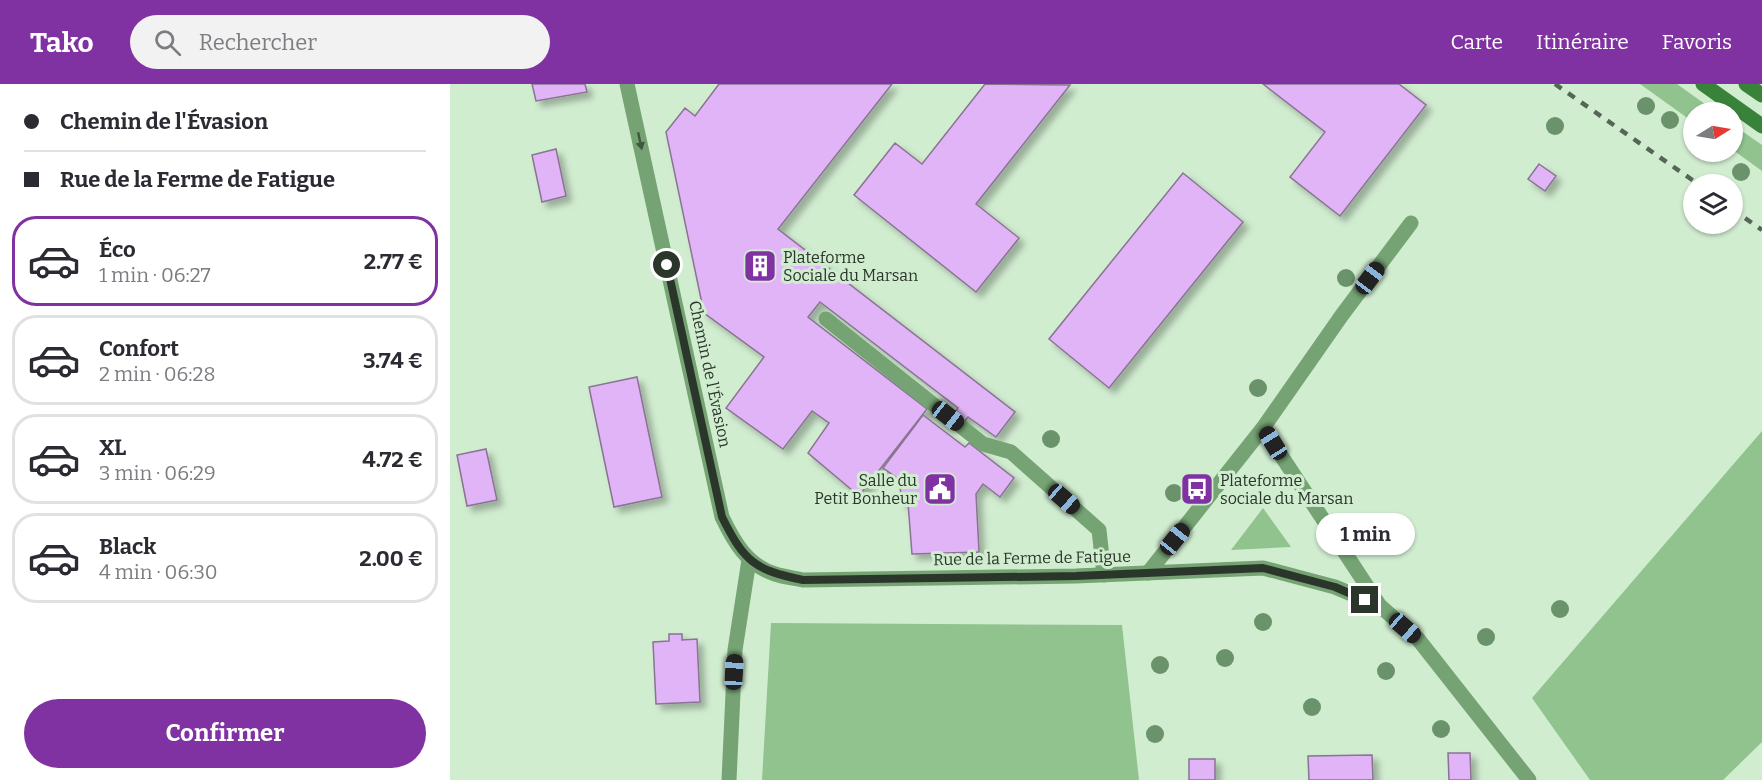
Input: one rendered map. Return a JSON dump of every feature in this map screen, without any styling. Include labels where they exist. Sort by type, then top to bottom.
[{"type":"main road","points":[[1703,84],[1762,126]]},
{"type":"main road","points":[[1746,84],[1762,95]]},
{"type":"street","name":"Chemin de l'Évasion","points":[[627,84],[722,517],[733,539],[749,560],[774,574]]},
{"type":"street","points":[[1148,573],[1263,428],[1411,222]]},
{"type":"street","points":[[826,319],[983,444],[1011,452],[1099,530],[1104,575]]},
{"type":"street","points":[[1263,428],[1380,606]]},
{"type":"street","points":[[729,780],[735,650],[749,560]]},
{"type":"street","name":"Rue de la Ferme de Fatigue","points":[[774,574],[803,580],[1076,576],[1263,568],[1335,587],[1380,606],[1418,639],[1529,780]]},
{"type":"green space","points":[[1640,84],[1677,84],[1702,102],[1683,102],[1683,115]]},
{"type":"green space","points":[[1743,132],[1762,145],[1762,171],[1743,157]]},
{"type":"green space","points":[[1762,431],[1762,742],[1723,780],[1590,780],[1532,698]]},
{"type":"green space","points":[[1263,508],[1291,547],[1231,550]]},
{"type":"green space","points":[[771,623],[1122,625],[1139,780],[762,780]]},
{"type":"building","points":[[532,84],[585,84],[587,92],[536,101]]},
{"type":"building","name":"Plateforme Sociale du Marsan","points":[[719,84],[892,84],[778,229],[1015,412],[996,437],[968,417],[964,422],[954,414],[958,408],[820,302],[808,317],[927,409],[859,496],[808,453],[829,423],[812,411],[783,449],[726,408],[764,357],[704,313],[666,132],[685,108],[695,116]]},
{"type":"building","points":[[985,84],[1070,85],[976,204],[1019,238],[976,292],[854,195],[895,143],[922,164]]},
{"type":"building","points":[[1263,84],[1399,84],[1426,105],[1340,216],[1290,177],[1325,132]]},
{"type":"building","points":[[556,149],[566,196],[542,202],[532,155]]},
{"type":"building","points":[[1539,164],[1556,176],[1545,191],[1528,179]]},
{"type":"building","points":[[1183,173],[1243,222],[1109,388],[1049,339]]},
{"type":"building","points":[[637,377],[662,497],[614,507],[589,387]]},
{"type":"building","name":"Salle du Petit Bonheur","points":[[923,415],[965,447],[969,443],[1014,478],[1000,497],[983,484],[976,494],[979,552],[912,554],[908,503],[901,503],[900,480],[883,468]]},
{"type":"building","points":[[486,449],[497,500],[467,506],[457,455]]},
{"type":"building","points":[[669,634],[682,634],[682,640],[697,639],[700,702],[656,704],[653,642],[669,641]]},
{"type":"building","points":[[1448,753],[1470,753],[1471,780],[1449,780]]},
{"type":"building","points":[[1372,755],[1373,780],[1309,780],[1308,756]]},
{"type":"building","points":[[1189,759],[1215,759],[1215,780],[1189,780]]},
{"type":"railway","points":[[1555,84],[1684,174]]},
{"type":"railway","points":[[1743,217],[1762,230]]},
{"type":"place","name":"Plateforme Sociale du Marsan","points":[[760,266]]},
{"type":"place","name":"Salle du Petit Bonheur","points":[[940,489]]},
{"type":"place","name":"Plateforme sociale du Marsan","points":[[1197,489]]},
{"type":"route","points":[[667,265],[722,517],[733,539],[749,560],[774,574],[803,580],[1076,576],[1263,568],[1335,587],[1365,600]]}]
